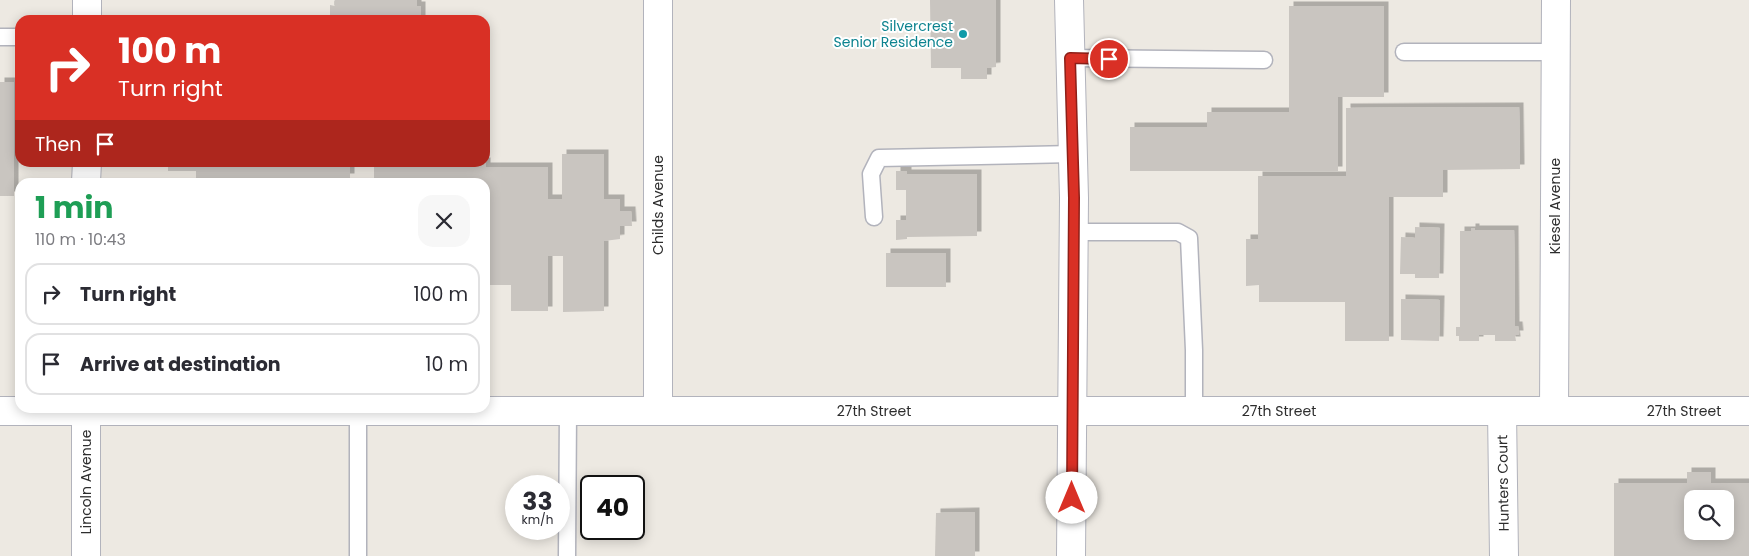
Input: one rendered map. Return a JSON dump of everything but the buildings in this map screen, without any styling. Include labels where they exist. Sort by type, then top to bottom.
[{"type":"street","points":[[87,0],[87,15]]},
{"type":"street","name":"Childs Avenue","points":[[658,0],[658,411]]},
{"type":"street","points":[[1070,0],[1074,232],[1071,556]]},
{"type":"street","name":"Kiesel Avenue","points":[[1554,411],[1556,0]]},
{"type":"street","name":"27th Street","points":[[0,411],[15,411]]},
{"type":"street","name":"27th Street","points":[[490,411],[1749,411]]},
{"type":"street","name":"Hunters Court","points":[[1502,411],[1504,556]]},
{"type":"street","name":"Lincoln Avenue","points":[[86,413],[86,556]]},
{"type":"lane","points":[[0,37],[15,37]]},
{"type":"lane","points":[[1404,52],[1556,52]]},
{"type":"lane","points":[[1070,58],[1264,60]]},
{"type":"lane","points":[[874,217],[872,174],[879,158],[1072,154]]},
{"type":"lane","points":[[1074,232],[1178,232],[1189,238],[1194,350],[1194,411]]},
{"type":"lane","points":[[567,556],[568,411]]},
{"type":"lane","points":[[358,413],[358,556]]},
{"type":"place","name":"Silvercrest Senior Residence","points":[[963,34]]},
{"type":"route","points":[[1072,498],[1074,198],[1070,58],[1109,59]]}]
